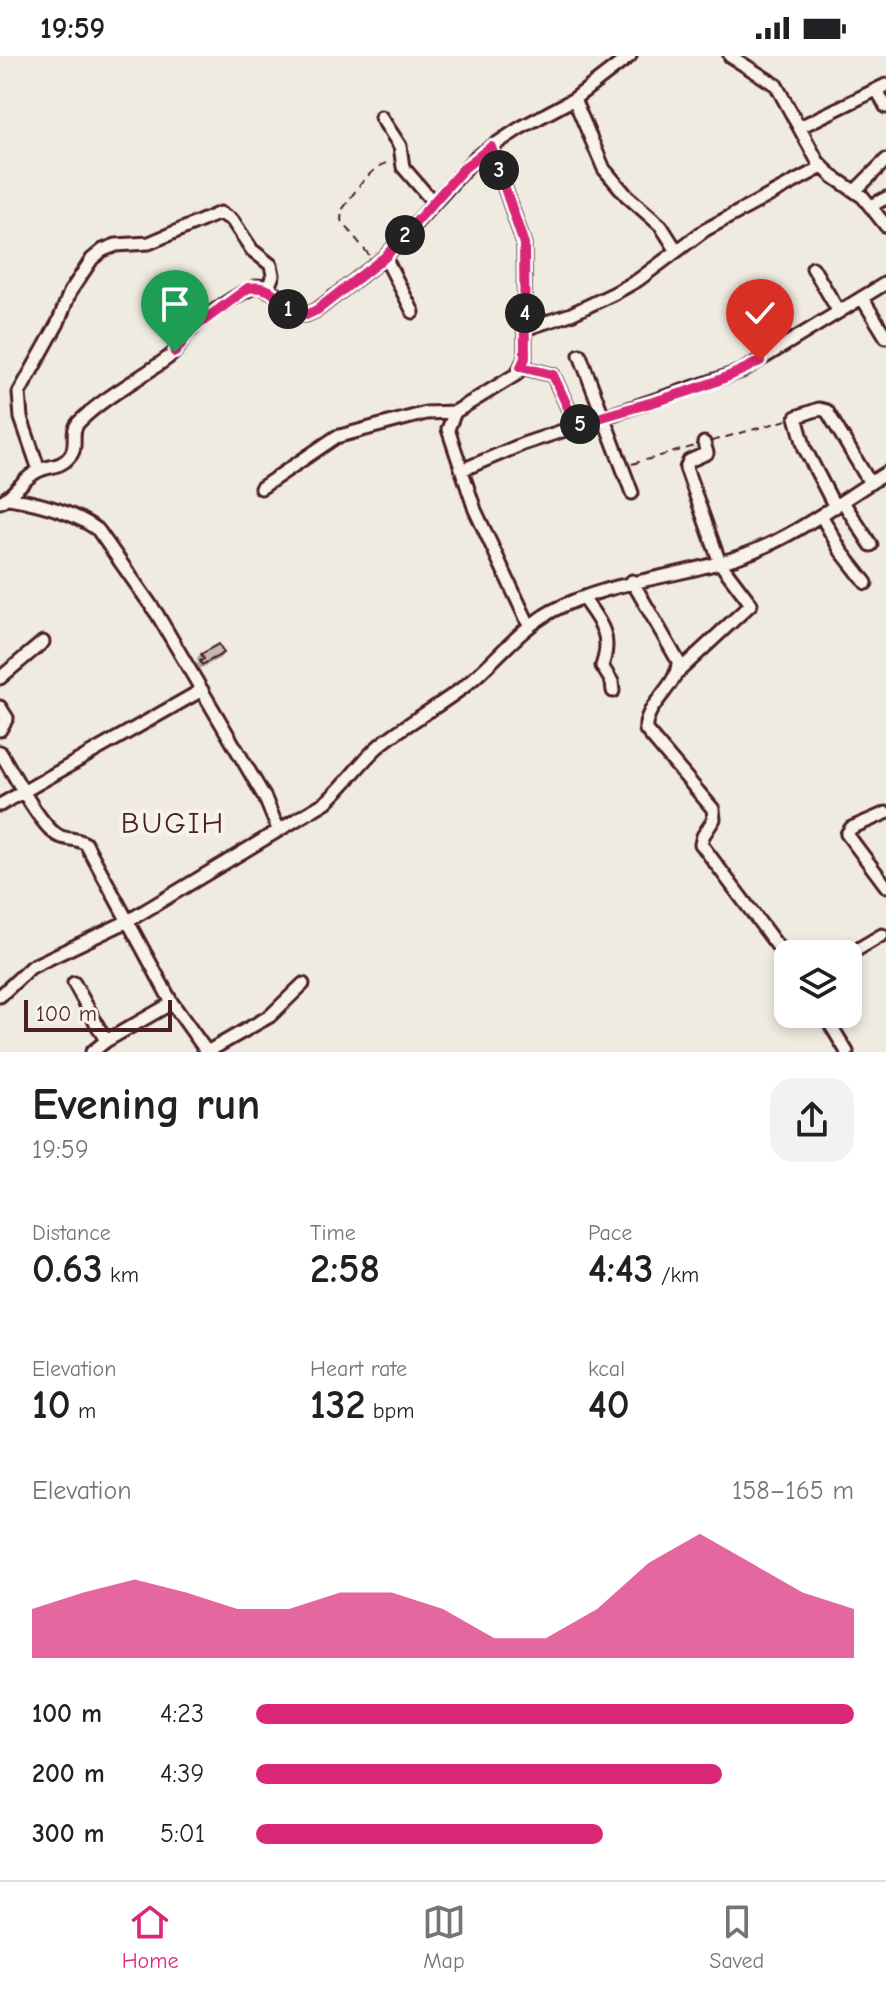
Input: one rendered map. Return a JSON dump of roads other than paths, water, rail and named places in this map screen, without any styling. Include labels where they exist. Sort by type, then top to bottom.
[{"type":"street","points":[[4,500],[39,470],[62,464],[72,455],[74,428],[79,422],[175,352],[191,330],[248,288],[268,288],[294,314],[306,315],[381,260],[464,168],[491,147],[574,99],[630,56]]},
{"type":"street","points":[[730,56],[776,85],[822,167],[855,191],[886,226]]},
{"type":"street","points":[[800,127],[882,88],[886,107]]},
{"type":"street","points":[[574,99],[604,169],[627,196],[661,226],[677,251]]},
{"type":"street","points":[[381,117],[400,146],[403,167],[434,203]]},
{"type":"street","points":[[261,488],[336,437],[426,413],[455,412],[517,374],[525,358],[524,244],[491,147]]},
{"type":"street","points":[[855,191],[886,160]]},
{"type":"street","points":[[525,329],[571,314],[615,293],[705,230],[822,167]]},
{"type":"street","points":[[871,206],[886,198]]},
{"type":"street","points":[[39,470],[21,418],[19,393],[58,323],[70,292],[92,259],[103,250],[116,245],[149,243],[220,213],[232,220],[252,250],[271,265],[273,275],[268,288]]},
{"type":"street","points":[[381,260],[413,312]]},
{"type":"street","points":[[813,268],[839,312]]},
{"type":"street","points":[[462,470],[576,425],[742,371],[886,283]]},
{"type":"street","points":[[862,298],[886,337]]},
{"type":"street","points":[[580,355],[632,493]]},
{"type":"street","points":[[521,367],[553,375],[576,425]]},
{"type":"street","points":[[870,483],[827,411],[819,409],[796,417],[805,449],[839,504],[871,545]]},
{"type":"street","points":[[455,412],[448,429],[475,510],[529,625]]},
{"type":"street","points":[[704,443],[707,453],[689,461],[686,468],[720,563],[750,607],[678,672],[647,719],[646,730],[713,809],[714,819],[701,844],[774,941]]},
{"type":"street","points":[[1,992],[31,967],[128,921],[326,802],[379,746],[466,685],[529,625],[583,598],[632,581],[720,563],[747,554],[821,515],[886,473]]},
{"type":"street","points":[[4,500],[65,513],[98,530],[157,614],[265,798],[278,829]]},
{"type":"street","points":[[821,515],[841,551],[866,583]]},
{"type":"street","points":[[632,581],[676,657],[678,672]]},
{"type":"street","points":[[583,598],[603,626],[606,646],[602,666],[610,677],[613,691]]},
{"type":"street","points":[[0,678],[43,642]]},
{"type":"street","points":[[0,805],[202,690]]},
{"type":"street","points":[[0,707],[7,718],[0,730]]},
{"type":"street","points":[[0,752],[48,827],[64,838],[81,840],[86,844],[172,1003],[207,1052],[270,1016],[303,984]]},
{"type":"street","points":[[886,813],[851,828],[847,834],[886,886]]},
{"type":"street","points":[[862,947],[882,935]]},
{"type":"street","points":[[74,983],[106,1041]]},
{"type":"street","points":[[92,1052],[172,1003]]},
{"type":"street","points":[[832,1028],[847,1052]]},
{"type":"district","name":"BUGIH","points":[[173,823]]}]
